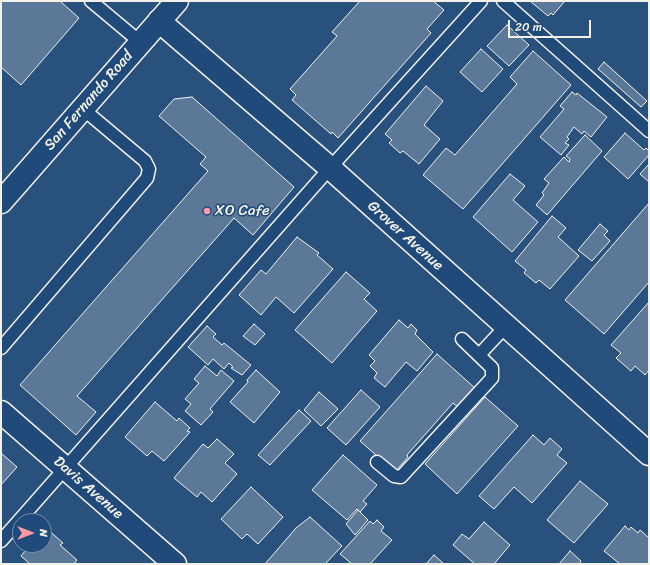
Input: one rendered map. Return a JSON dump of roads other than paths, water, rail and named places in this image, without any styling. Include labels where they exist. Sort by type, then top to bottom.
[{"type":"street","name":"San Fernando Road","points":[[1,202],[177,1]]},
{"type":"street","name":"Grover Avenue","points":[[159,21],[330,168],[649,454]]},
{"type":"street","name":"Davis Avenue","points":[[1,412],[175,564]]},
{"type":"lane","points":[[91,1],[140,42]]},
{"type":"lane","points":[[1,541],[330,168],[481,1]]},
{"type":"lane","points":[[503,1],[649,131]]},
{"type":"lane","points":[[1,348],[147,178],[149,169],[145,161],[82,110]]},
{"type":"lane","points":[[479,355],[506,326]]},
{"type":"lane","points":[[377,462],[394,476],[401,477],[492,378],[492,368],[462,339]]},
{"type":"place","name":"XO Cafe","points":[[207,211]]}]
